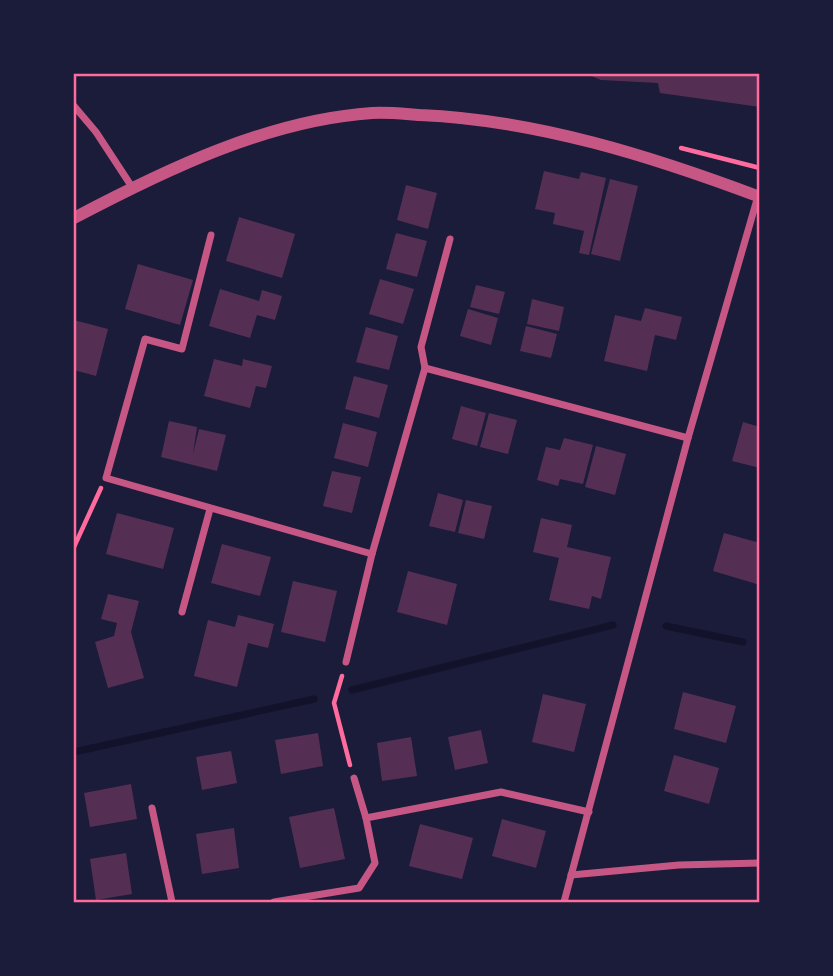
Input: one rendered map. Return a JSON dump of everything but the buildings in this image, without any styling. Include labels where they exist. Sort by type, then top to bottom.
[{"type":"street","points":[[74,106],[96,132],[132,187]]},
{"type":"street","points":[[74,218],[132,187],[295,125],[373,113],[496,121],[669,164],[759,197],[688,438],[564,902]]},
{"type":"street","points":[[211,235],[182,349],[145,339],[106,478],[372,554]]},
{"type":"street","points":[[346,662],[372,554],[425,368],[421,347],[450,239]]},
{"type":"street","points":[[425,368],[688,438]]},
{"type":"street","points":[[182,612],[210,509]]},
{"type":"street","points":[[274,902],[359,888],[374,863],[366,818],[354,778]]},
{"type":"street","points":[[366,818],[501,792],[589,812]]},
{"type":"street","points":[[152,808],[172,902]]},
{"type":"street","points":[[571,875],[679,865],[760,863]]},
{"type":"path","points":[[74,547],[106,478]]},
{"type":"path","points":[[346,662],[334,703],[354,778]]},
{"type":"waterway","points":[[352,690],[613,625]]},
{"type":"waterway","points":[[666,626],[743,642]]},
{"type":"waterway","points":[[74,752],[314,699]]}]
